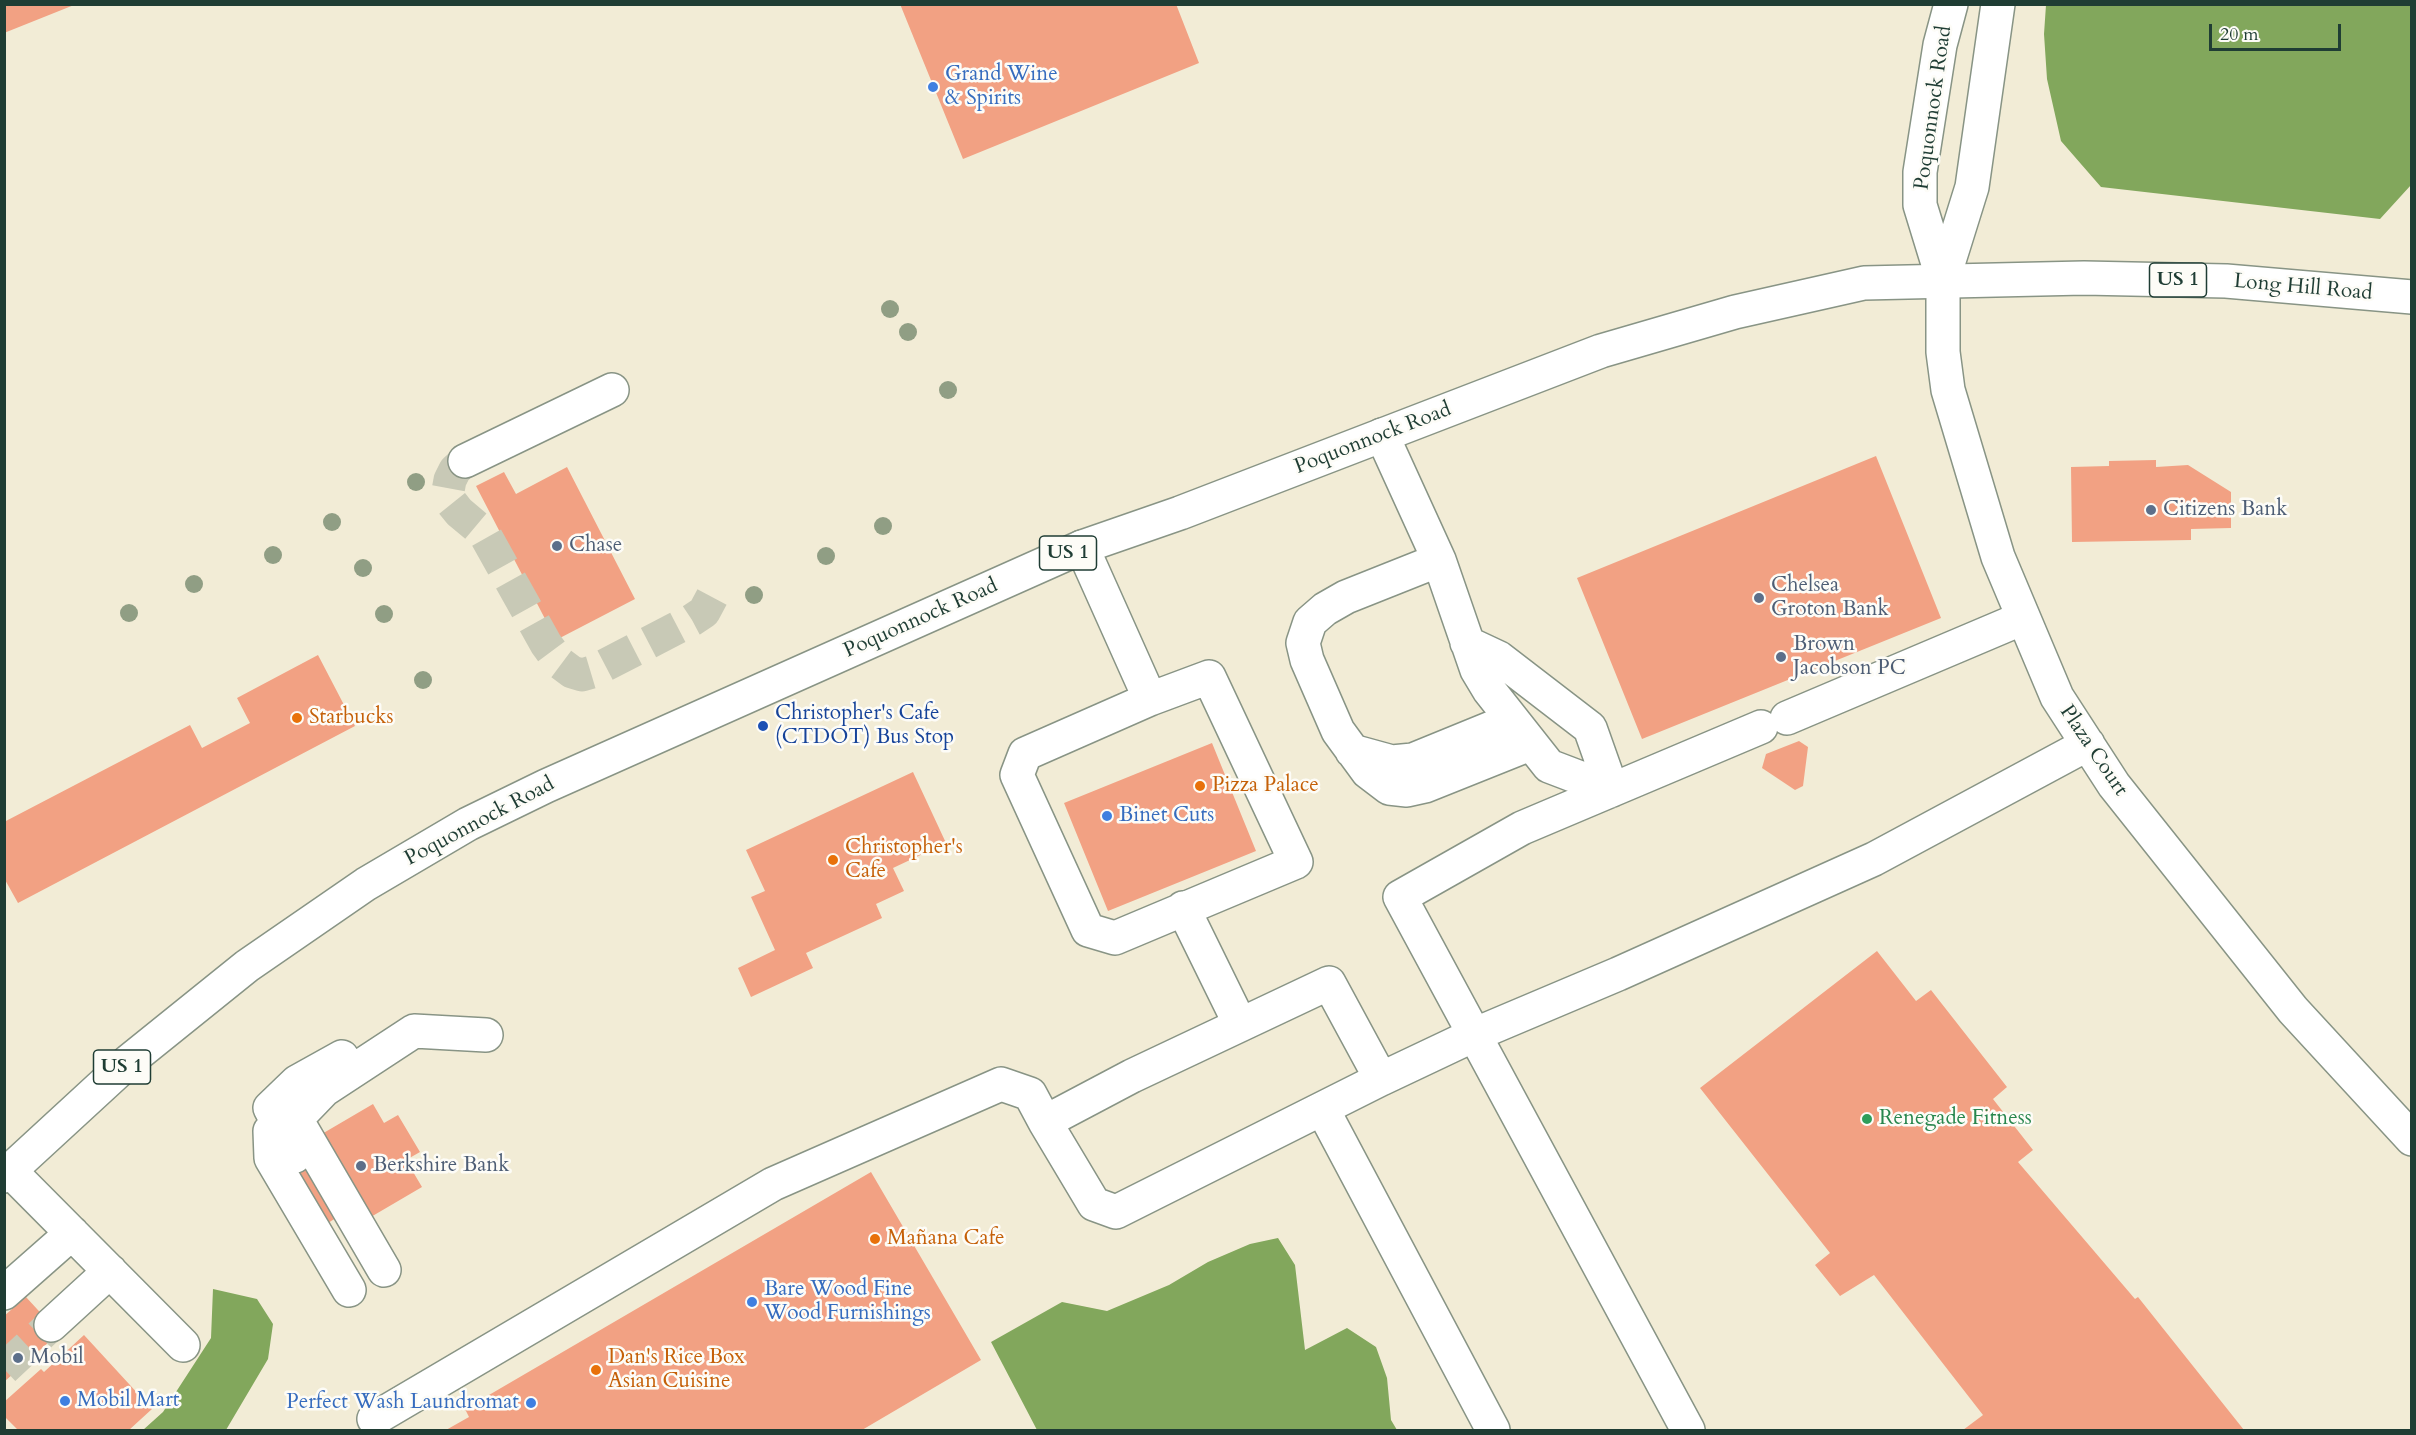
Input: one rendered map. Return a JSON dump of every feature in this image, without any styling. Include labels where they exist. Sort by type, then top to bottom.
[{"type":"main road","name":"Poquonnock Road","points":[[7,1173],[129,1061],[247,966],[366,884],[468,824],[546,786],[1082,547],[1180,513],[1601,351],[1735,312],[1864,283],[1943,280],[1920,206],[1920,172],[1940,45],[1951,4]]},
{"type":"main road","points":[[1943,280],[1972,187],[1998,4]]},
{"type":"main road","name":"Long Hill Road","points":[[1943,280],[2084,278],[2226,281],[2412,297]]},
{"type":"main road","name":"Plaza Court","points":[[1943,280],[1943,352],[1948,390],[1981,507],[2023,618],[2057,697],[2114,785],[2293,1010],[2412,1139]]},
{"type":"main road","points":[[465,460],[612,390]]},
{"type":"main road","points":[[1382,435],[1439,560],[1477,670],[1520,732],[1549,766],[1612,790]]},
{"type":"main road","points":[[1082,547],[1150,699]]},
{"type":"main road","points":[[1439,560],[1346,597],[1325,609],[1310,622],[1303,643],[1307,660],[1338,731],[1352,751],[1392,762],[1413,760],[1520,732]]},
{"type":"main road","points":[[1688,1431],[1476,1034],[1400,897],[1522,828],[2023,618]]},
{"type":"main road","points":[[1467,643],[1499,658],[1590,728],[1612,790]]},
{"type":"main road","points":[[1209,677],[1296,861],[1115,938],[1088,930],[1017,775],[1025,754],[1150,699],[1209,677]]},
{"type":"main road","points":[[375,1419],[773,1184],[1001,1083],[1030,1094],[1094,1204],[1116,1212],[1476,1034],[1618,974],[1874,859],[2088,744]]},
{"type":"main road","points":[[1183,908],[1240,1024]]},
{"type":"main road","points":[[1045,1122],[1240,1024],[1329,983],[1381,1079]]},
{"type":"main road","points":[[414,1031],[324,1090],[296,1119],[367,1279],[281,1132],[270,1108],[297,1082],[361,1047],[414,1031],[486,1035]]},
{"type":"main road","points":[[1323,1110],[1493,1431]]},
{"type":"main road","points":[[7,1173],[72,1233],[183,1345]]},
{"type":"main road","points":[[4,1293],[72,1233]]},
{"type":"main road","points":[[51,1325],[110,1271]]},
{"type":"green space","points":[[2046,5],[2411,5],[2411,185],[2380,219],[2101,187],[2061,141],[2047,79],[2044,34]]},
{"type":"green space","points":[[1278,1238],[1295,1265],[1305,1350],[1347,1328],[1376,1347],[1387,1378],[1391,1420],[1397,1430],[1037,1430],[991,1342],[1062,1302],[1107,1311],[1169,1285],[1208,1262],[1250,1244]]},
{"type":"green space","points":[[213,1289],[257,1299],[273,1324],[268,1359],[226,1430],[143,1430],[163,1412],[211,1338]]},
{"type":"building","points":[[4,4],[74,4],[74,5],[4,33]]},
{"type":"building","points":[[900,4],[1176,4],[1199,63],[963,159]]},
{"type":"building","name":"Chelsea Groton Bank","points":[[1876,456],[1941,618],[1642,739],[1577,578]]},
{"type":"building","name":"Citizens Bank","points":[[2156,460],[2156,467],[2188,465],[2231,492],[2231,528],[2191,529],[2191,540],[2072,542],[2071,467],[2109,466],[2109,461]]},
{"type":"building","name":"Chase","points":[[567,467],[635,599],[556,640],[476,486],[504,472],[516,494]]},
{"type":"building","points":[[318,655],[355,726],[18,903],[4,878],[4,822],[190,725],[202,748],[250,723],[237,698]]},
{"type":"building","points":[[1799,741],[1808,747],[1803,786],[1795,790],[1762,768],[1766,754]]},
{"type":"building","points":[[1212,743],[1256,851],[1108,911],[1064,803]]},
{"type":"building","points":[[913,772],[946,843],[893,868],[904,891],[876,904],[882,918],[806,953],[813,968],[751,997],[738,968],[775,950],[751,897],[765,891],[746,850]]},
{"type":"building","points":[[1877,951],[1916,1001],[1931,990],[2007,1087],[1993,1099],[2033,1150],[2018,1162],[2135,1299],[2138,1297],[2244,1430],[1963,1430],[1983,1415],[1874,1275],[1840,1296],[1815,1265],[1830,1253],[1700,1088]]},
{"type":"building","points":[[373,1104],[384,1123],[398,1115],[420,1152],[406,1160],[422,1187],[364,1221],[355,1206],[328,1223],[295,1167],[315,1138]]},
{"type":"building","points":[[871,1172],[981,1360],[862,1430],[446,1430],[469,1417],[465,1409]]},
{"type":"building","name":"Mobil","points":[[26,1297],[59,1333],[4,1382],[4,1316]]},
{"type":"building","points":[[84,1335],[152,1409],[129,1430],[18,1430],[4,1416],[4,1402],[41,1369],[44,1372]]},
{"type":"tunnel","points":[[465,461],[455,470],[450,480],[448,491],[451,502],[459,512],[484,533],[546,644],[560,663],[572,672],[582,675],[592,672],[692,620],[704,612],[712,597]]},
{"type":"tunnel","points":[[4,1369],[51,1325]]},
{"type":"place","name":"Grand Wine & Spirits","points":[[933,87]]},
{"type":"place","name":"Citizens Bank","points":[[2151,510]]},
{"type":"place","name":"Chase","points":[[557,546]]},
{"type":"place","name":"Chelsea Groton Bank","points":[[1759,598]]},
{"type":"place","name":"Brown Jacobson PC","points":[[1781,657]]},
{"type":"place","name":"Starbucks","points":[[297,718]]},
{"type":"place","name":"Christopher's Cafe (CTDOT) Bus Stop","points":[[763,726]]},
{"type":"place","name":"Pizza Palace","points":[[1200,786]]},
{"type":"place","name":"Binet Cuts","points":[[1107,816]]},
{"type":"place","name":"Christopher's Cafe","points":[[833,860]]},
{"type":"place","name":"Renegade Fitness","points":[[1867,1119]]},
{"type":"place","name":"Berkshire Bank","points":[[361,1166]]},
{"type":"place","name":"Mañana Cafe","points":[[875,1239]]},
{"type":"place","name":"Bare Wood Fine Wood Furnishings","points":[[752,1302]]},
{"type":"place","name":"Mobil","points":[[18,1358]]},
{"type":"place","name":"Dan's Rice Box Asian Cuisine","points":[[596,1370]]},
{"type":"place","name":"Mobil Mart","points":[[65,1401]]},
{"type":"place","name":"Perfect Wash Laundromat","points":[[531,1403]]}]
